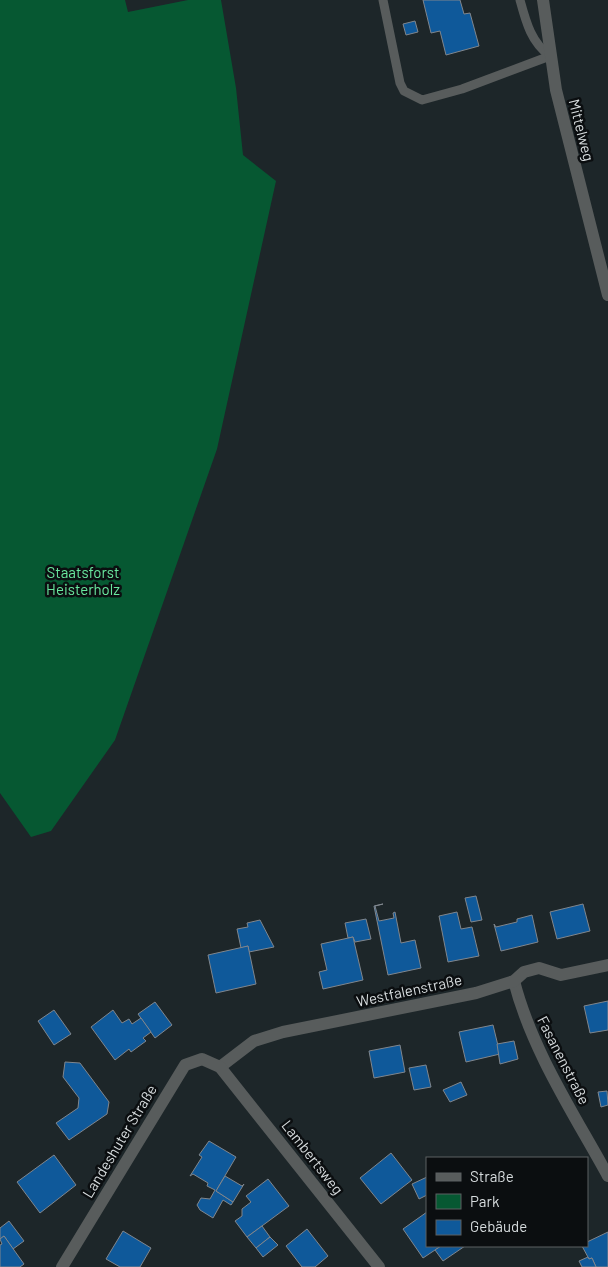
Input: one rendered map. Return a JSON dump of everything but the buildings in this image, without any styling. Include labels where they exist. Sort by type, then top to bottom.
[{"type":"street","name":"Mittelweg","points":[[543,0],[556,90],[608,295]]},
{"type":"street","name":"Westfalenstraße","points":[[220,1067],[254,1041],[283,1032],[476,993],[514,981],[524,972],[539,968],[561,975],[608,965]]},
{"type":"street","name":"Fasanenstraße","points":[[514,981],[523,1014],[554,1078],[608,1176]]},
{"type":"street","name":"Landeshuter Straße","points":[[62,1267],[185,1065],[202,1059],[220,1067]]},
{"type":"street","name":"Lambertsweg","points":[[220,1067],[379,1267]]},
{"type":"lane","points":[[383,0],[400,83],[404,92],[422,100],[462,89],[550,56]]},
{"type":"lane","points":[[520,0],[527,27],[539,48],[550,56]]},
{"type":"green space","name":"Staatsforst Heisterholz","points":[[0,0],[125,0],[128,12],[188,0],[221,0],[236,88],[243,155],[276,181],[217,449],[115,740],[51,831],[31,837],[0,793]]}]
